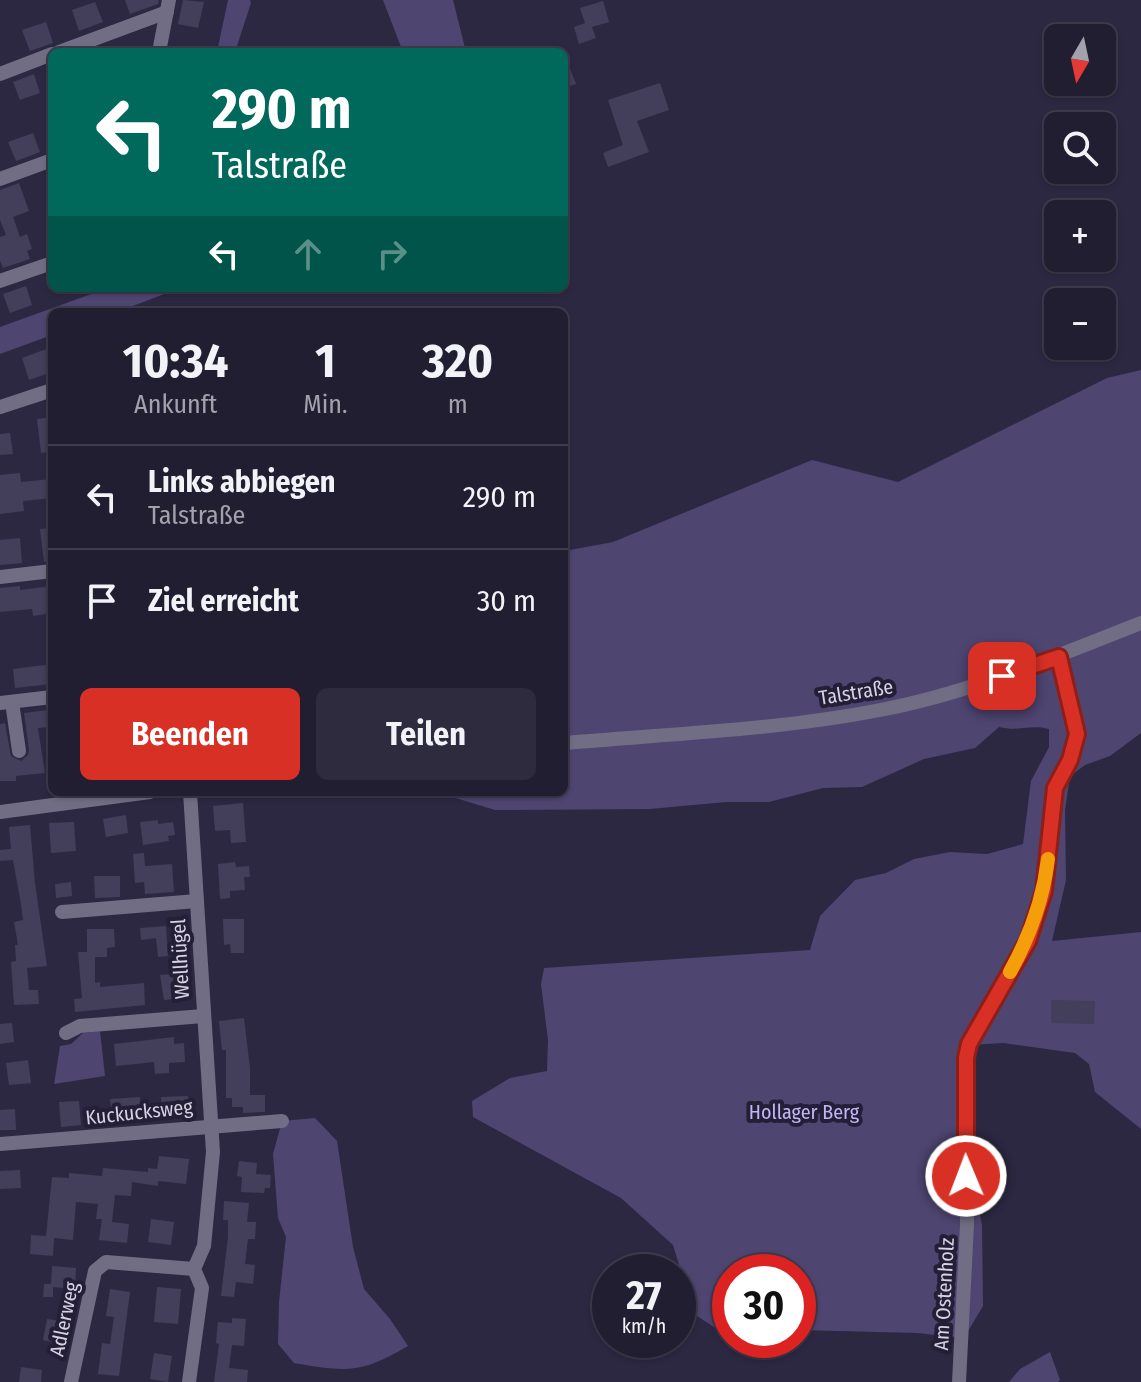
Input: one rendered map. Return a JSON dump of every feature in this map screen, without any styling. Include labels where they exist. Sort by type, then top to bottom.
[{"type":"street","points":[[68,48],[168,6]]},
{"type":"street","points":[[160,48],[168,6]]},
{"type":"street","points":[[0,74],[48,56]]},
{"type":"street","points":[[0,179],[48,161]]},
{"type":"street","points":[[0,281],[48,264]]},
{"type":"street","points":[[0,407],[48,391]]},
{"type":"street","points":[[0,577],[48,571]]},
{"type":"street","name":"Talstraße","points":[[568,743],[783,724],[880,711],[955,691],[1059,657],[1141,623]]},
{"type":"street","name":"Am Ostenholz","points":[[959,1382],[967,1225],[966,1058],[969,1044],[1028,941],[1044,891],[1055,788],[1070,760],[1077,734],[1059,657]]},
{"type":"street","points":[[19,751],[6,703],[48,698]]},
{"type":"street","points":[[0,812],[120,796]]},
{"type":"street","name":"Wellhügel","points":[[190,796],[213,1152],[204,1246],[194,1269]]},
{"type":"street","points":[[62,912],[197,901]]},
{"type":"street","points":[[66,1033],[80,1026],[203,1016]]},
{"type":"street","name":"Kuckucksweg","points":[[0,1144],[282,1121]]},
{"type":"street","name":"Adlerweg","points":[[71,1382],[95,1271],[106,1262],[194,1269]]},
{"type":"street","points":[[189,1382],[202,1288],[194,1269]]},
{"type":"green space","points":[[228,0],[250,0],[236,48],[218,48]]},
{"type":"green space","points":[[383,0],[453,0],[465,48],[401,48]]},
{"type":"green space","points":[[97,292],[170,292],[128,308],[53,308]]},
{"type":"green space","points":[[48,310],[48,336],[0,354],[0,327]]},
{"type":"green space","name":"Hollager Berg","points":[[1141,370],[1141,733],[1110,756],[1085,765],[1070,776],[1065,810],[1066,880],[1052,941],[1141,932],[1141,1129],[1095,1092],[1089,1064],[1075,1053],[1003,1043],[969,1045],[966,1176],[976,1194],[982,1225],[983,1306],[964,1338],[917,1333],[816,1330],[816,1254],[712,1254],[712,1326],[696,1315],[696,1254],[676,1254],[673,1245],[621,1198],[473,1117],[472,1101],[510,1078],[547,1071],[548,1040],[541,984],[544,968],[810,950],[820,916],[855,880],[886,873],[914,859],[950,852],[987,854],[1023,844],[1031,781],[1049,747],[1049,729],[999,727],[975,748],[924,759],[862,787],[823,788],[769,802],[726,802],[650,809],[495,810],[449,796],[568,796],[568,550],[613,542],[812,460],[898,482],[1107,378]]},
{"type":"green space","points":[[100,1031],[105,1076],[54,1084],[60,1046],[71,1044],[83,1033]]},
{"type":"green space","points":[[315,1118],[337,1141],[353,1247],[364,1289],[408,1346],[365,1366],[341,1369],[294,1363],[278,1344],[286,1237],[278,1218],[273,1154],[282,1121]]},
{"type":"green space","points":[[1050,1352],[1060,1380],[1058,1382],[1009,1382],[1020,1369]]},
{"type":"building","points":[[125,0],[159,0],[158,4],[130,14]]},
{"type":"building","points":[[183,0],[204,2],[198,28],[178,24]]},
{"type":"building","points":[[603,1],[609,22],[592,27],[596,38],[579,44],[574,27],[585,23],[580,8]]},
{"type":"building","points":[[95,2],[103,22],[79,31],[72,10]]},
{"type":"building","points":[[46,22],[53,43],[30,51],[22,30]]},
{"type":"building","points":[[568,63],[576,84],[568,87]]},
{"type":"building","points":[[34,74],[40,93],[20,100],[13,82]]},
{"type":"building","points":[[660,83],[669,110],[637,121],[649,152],[608,167],[603,153],[623,145],[608,100]]},
{"type":"building","points":[[33,133],[40,152],[16,161],[8,142]]},
{"type":"building","points":[[19,183],[29,211],[13,217],[20,237],[27,234],[32,249],[27,251],[30,259],[3,268],[0,237],[6,235],[0,220],[0,190]]},
{"type":"building","points":[[26,286],[32,305],[10,313],[3,294]]},
{"type":"building","points":[[48,348],[48,373],[29,380],[22,358]]},
{"type":"building","points":[[48,418],[48,452],[41,453],[37,419]]},
{"type":"building","points":[[10,433],[13,454],[0,455],[0,434]]},
{"type":"building","points":[[20,473],[21,482],[48,479],[48,498],[23,501],[24,511],[0,514],[0,475]]},
{"type":"building","points":[[48,528],[48,562],[44,562],[40,529]]},
{"type":"building","points":[[20,538],[22,563],[0,565],[0,540]]},
{"type":"building","points":[[20,586],[20,590],[48,586],[48,614],[33,616],[32,609],[0,612],[0,588]]},
{"type":"building","points":[[48,665],[48,684],[15,688],[13,669]]},
{"type":"building","points":[[48,710],[48,727],[38,728],[45,773],[16,776],[16,781],[0,781],[0,724],[5,723],[11,756],[21,761],[29,750],[24,713]]},
{"type":"building","points":[[243,803],[246,842],[231,843],[230,830],[215,831],[213,806]]},
{"type":"building","points":[[126,815],[128,833],[106,837],[103,819]]},
{"type":"building","points":[[158,820],[158,824],[173,822],[175,835],[168,836],[169,841],[143,845],[140,822]]},
{"type":"building","points":[[74,822],[76,851],[51,853],[49,823]]},
{"type":"building","points":[[30,825],[47,966],[27,968],[29,990],[38,990],[39,1004],[14,1005],[11,962],[16,961],[15,945],[18,945],[14,922],[23,920],[13,860],[0,861],[0,850],[11,849],[9,827]]},
{"type":"building","points":[[144,853],[145,866],[172,864],[174,892],[145,894],[144,882],[135,883],[133,854]]},
{"type":"building","points":[[235,862],[236,867],[249,866],[250,877],[244,877],[245,890],[230,891],[230,898],[220,899],[218,864]]},
{"type":"building","points":[[94,876],[120,876],[120,897],[95,898]]},
{"type":"building","points":[[71,882],[72,896],[56,898],[55,884]]},
{"type":"building","points":[[223,919],[244,919],[244,953],[231,953],[230,944],[224,945]]},
{"type":"building","points":[[166,926],[168,956],[158,957],[156,938],[141,940],[140,928]]},
{"type":"building","points":[[87,929],[114,929],[115,947],[107,948],[107,957],[95,957],[95,983],[100,982],[100,987],[144,983],[145,1005],[75,1012],[74,999],[82,998],[78,952],[87,952]]},
{"type":"building","points":[[184,973],[187,998],[164,1000],[160,975]]},
{"type":"building","points":[[1051,1000],[1095,1001],[1094,1024],[1051,1023]]},
{"type":"building","points":[[244,1018],[250,1095],[265,1095],[265,1112],[243,1113],[243,1107],[232,1107],[232,1098],[226,1098],[226,1050],[222,1050],[219,1021]]},
{"type":"building","points":[[12,1023],[14,1042],[0,1044],[0,1024]]},
{"type":"building","points":[[174,1037],[174,1044],[184,1043],[185,1062],[169,1063],[169,1073],[155,1074],[154,1062],[116,1066],[114,1044]]},
{"type":"building","points":[[28,1060],[31,1083],[9,1085],[6,1063]]},
{"type":"building","points":[[188,1096],[189,1116],[162,1117],[161,1097]]},
{"type":"building","points":[[140,1097],[142,1118],[112,1120],[110,1099]]},
{"type":"building","points":[[79,1101],[81,1125],[61,1127],[59,1102]]},
{"type":"building","points":[[15,1109],[16,1130],[0,1130],[0,1110]]},
{"type":"building","points":[[159,1156],[189,1159],[186,1184],[158,1181],[158,1186],[132,1182],[131,1196],[115,1195],[112,1222],[129,1224],[127,1243],[99,1240],[102,1219],[96,1219],[98,1204],[76,1202],[73,1240],[54,1238],[53,1256],[30,1254],[31,1235],[46,1236],[52,1177],[69,1178],[69,1173],[102,1176],[103,1168],[148,1172],[148,1168],[157,1169]]},
{"type":"building","points":[[239,1161],[257,1163],[256,1174],[271,1175],[270,1188],[265,1188],[264,1193],[241,1192],[242,1177],[237,1176]]},
{"type":"building","points":[[20,1170],[21,1188],[0,1189],[0,1171]]},
{"type":"building","points":[[224,1201],[249,1203],[247,1222],[256,1222],[255,1239],[248,1239],[245,1264],[255,1265],[253,1284],[236,1282],[234,1297],[221,1296],[228,1237],[228,1220],[223,1220]]},
{"type":"building","points":[[151,1219],[174,1222],[171,1245],[148,1242]]},
{"type":"building","points":[[52,1266],[76,1268],[75,1289],[53,1287],[53,1297],[43,1297],[44,1284],[51,1284]]},
{"type":"building","points":[[157,1287],[181,1289],[178,1324],[154,1322]]},
{"type":"building","points":[[110,1289],[130,1292],[119,1376],[98,1374],[102,1343],[110,1344],[114,1317],[106,1316]]},
{"type":"building","points":[[232,1318],[246,1319],[244,1346],[232,1345],[229,1368],[248,1370],[247,1382],[214,1382],[219,1344],[216,1343],[218,1322],[232,1323]]},
{"type":"building","points":[[47,1319],[67,1322],[63,1344],[43,1340]]},
{"type":"building","points":[[154,1353],[172,1356],[168,1382],[150,1379]]},
{"type":"building","points":[[21,1367],[42,1370],[41,1382],[19,1382]]},
{"type":"slow traffic","points":[[1010,972],[1028,941],[1044,891],[1048,859]]},
{"type":"route","points":[[966,1176],[966,1058],[969,1044],[1028,941],[1044,891],[1055,788],[1070,760],[1077,734],[1059,657],[1002,676]]}]
